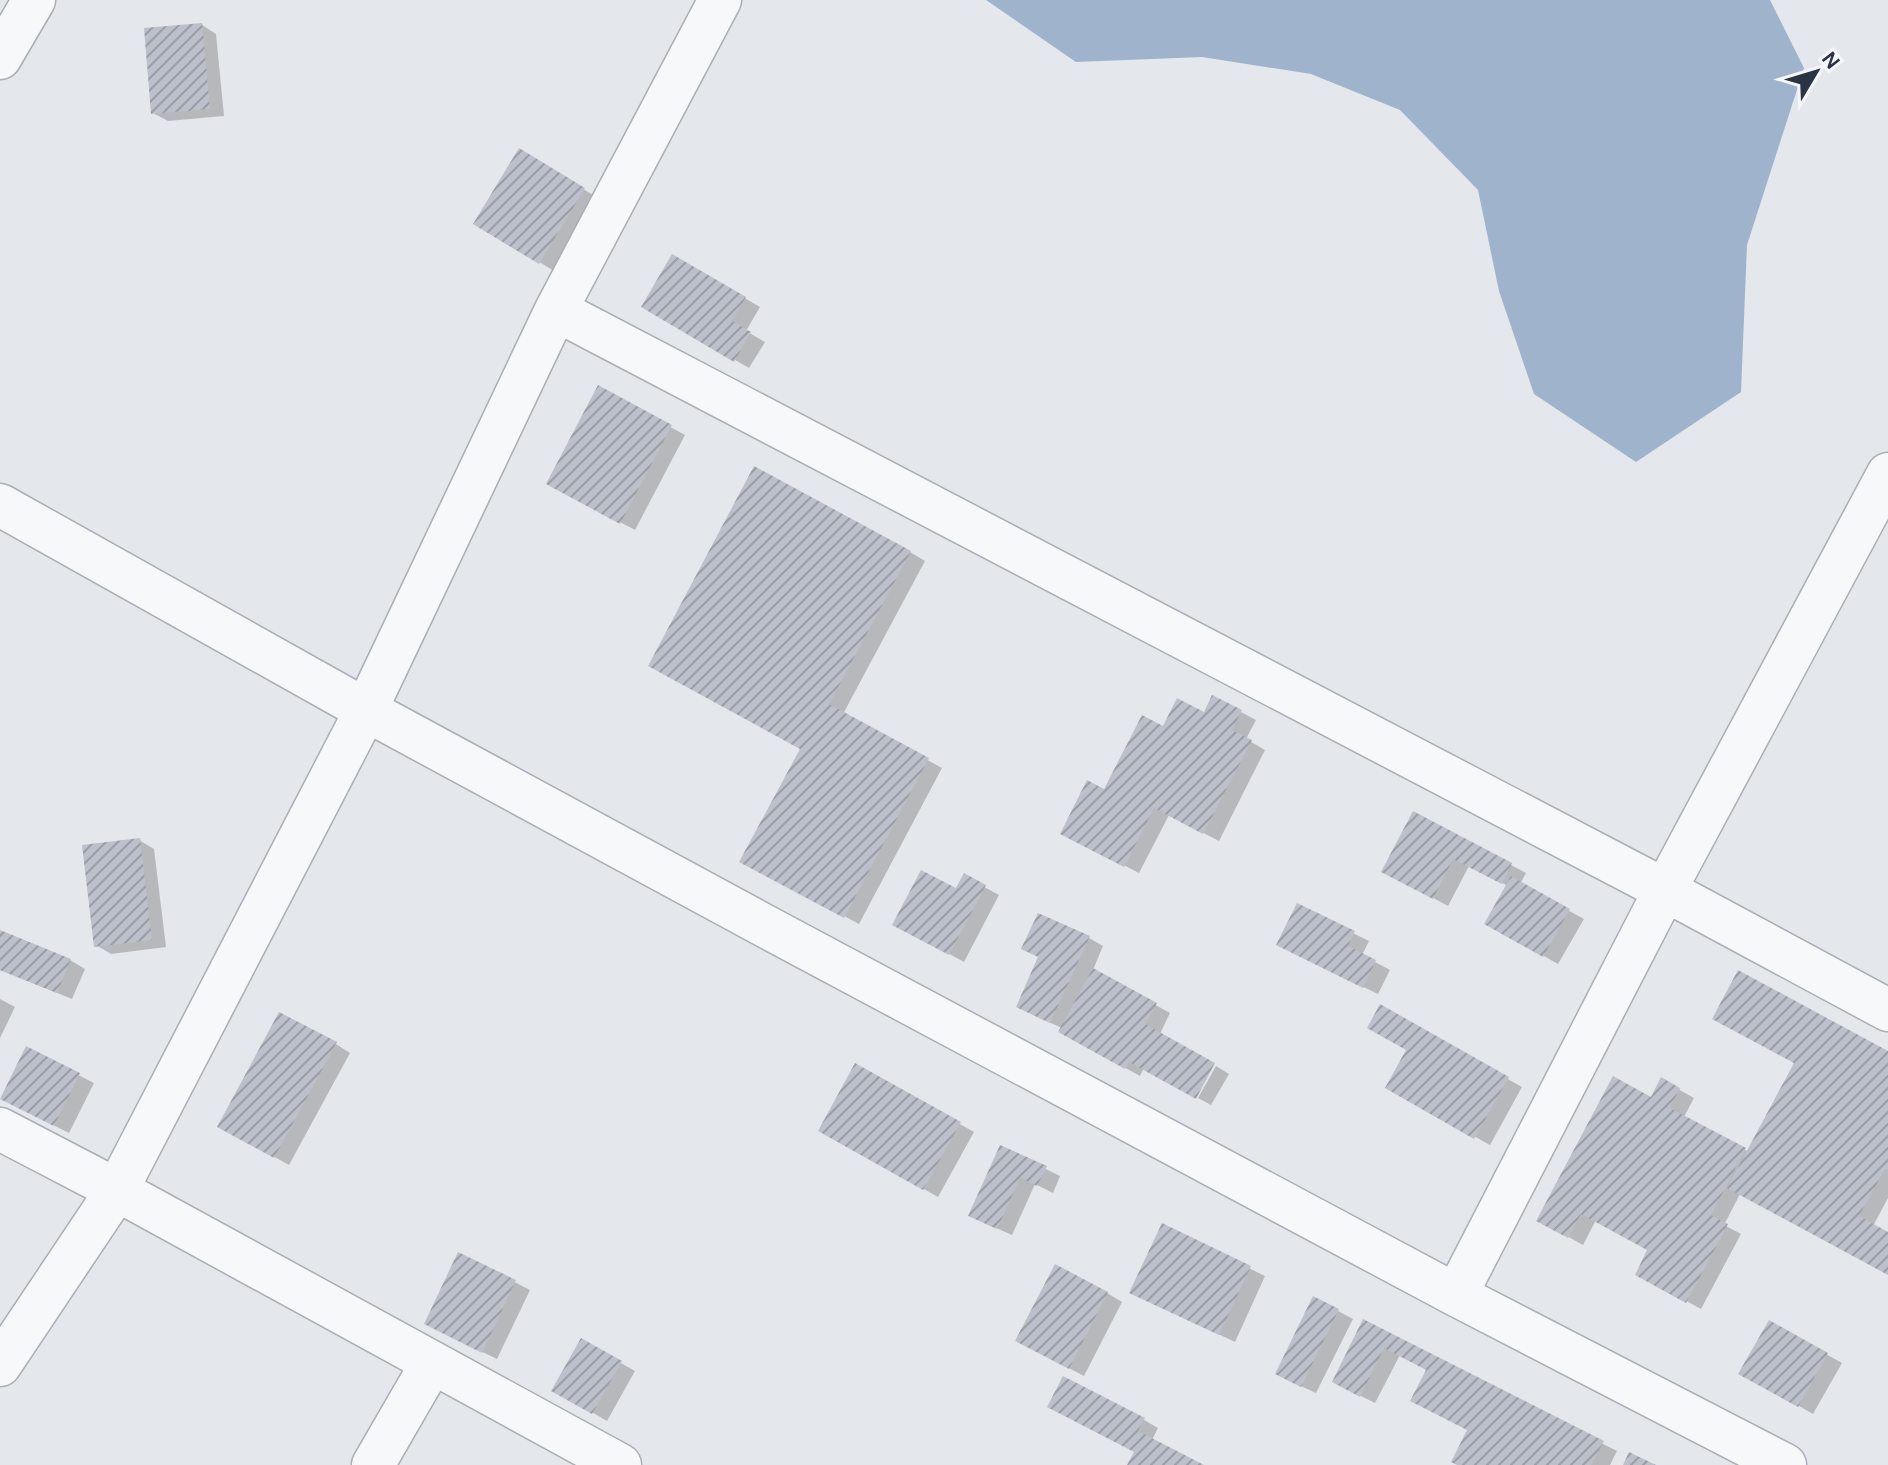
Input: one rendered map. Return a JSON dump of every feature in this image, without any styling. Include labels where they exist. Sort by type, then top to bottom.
[{"type":"street","points":[[0,58],[34,0]]},
{"type":"street","points":[[0,1365],[117,1190],[366,710],[556,310],[720,0]]},
{"type":"street","points":[[556,310],[1665,890],[1888,1010]]},
{"type":"street","points":[[1456,1295],[1665,890],[1888,474]]},
{"type":"street","points":[[0,505],[366,710],[765,926],[1456,1295],[1785,1465]]},
{"type":"street","points":[[0,1129],[620,1465]]},
{"type":"street","points":[[373,1465],[432,1363]]},
{"type":"water","points":[[986,0],[1770,0],[1804,68],[1747,245],[1741,392],[1636,462],[1534,394],[1499,291],[1478,190],[1400,110],[1311,74],[1202,57],[1076,62]]},
{"type":"building","points":[[202,23],[210,109],[151,114],[144,28]]},
{"type":"building","points":[[519,148],[585,188],[539,264],[473,224]]},
{"type":"building","points":[[672,254],[746,297],[732,321],[751,332],[734,362],[641,307]]},
{"type":"building","points":[[598,385],[672,425],[620,524],[546,484]]},
{"type":"building","points":[[754,466],[911,551],[829,704],[929,758],[844,918],[739,862],[800,749],[648,666]]},
{"type":"building","points":[[1212,695],[1242,710],[1232,730],[1252,740],[1203,834],[1154,808],[1124,867],[1060,834],[1087,780],[1104,789],[1142,715],[1163,726],[1177,698],[1204,712]]},
{"type":"building","points":[[1413,811],[1512,863],[1502,884],[1453,859],[1433,899],[1381,872]]},
{"type":"building","points":[[140,838],[152,940],[94,947],[82,845]]},
{"type":"building","points":[[921,870],[956,888],[964,873],[986,885],[949,955],[892,925]]},
{"type":"building","points":[[1511,876],[1570,909],[1543,957],[1484,924]]},
{"type":"building","points":[[1297,903],[1355,931],[1348,946],[1376,960],[1363,988],[1276,945]]},
{"type":"building","points":[[1038,913],[1090,936],[1050,1023],[1016,1007],[1038,957],[1021,949]]},
{"type":"building","points":[[0,930],[71,959],[57,993],[0,970]]},
{"type":"building","points":[[1093,968],[1157,1003],[1145,1024],[1215,1063],[1196,1099],[1129,1062],[1125,1069],[1058,1032]]},
{"type":"building","points":[[1738,970],[1888,1051],[1888,1170],[1885,1169],[1859,1216],[1888,1232],[1888,1275],[1727,1188],[1794,1063],[1712,1019]]},
{"type":"building","points":[[1380,1004],[1509,1077],[1474,1139],[1385,1088],[1406,1050],[1367,1028]]},
{"type":"building","points":[[279,1012],[337,1042],[274,1158],[217,1127]]},
{"type":"building","points":[[26,1046],[80,1073],[54,1126],[0,1099]]},
{"type":"building","points":[[855,1063],[961,1122],[923,1190],[818,1131]]},
{"type":"building","points":[[1613,1076],[1651,1097],[1661,1077],[1680,1088],[1670,1108],[1746,1148],[1711,1215],[1728,1224],[1686,1303],[1635,1275],[1647,1250],[1581,1214],[1568,1238],[1536,1221]]},
{"type":"building","points":[[1000,1145],[1047,1166],[1037,1186],[1020,1178],[997,1229],[968,1216]]},
{"type":"building","points":[[1162,1223],[1251,1266],[1219,1335],[1129,1293]]},
{"type":"building","points":[[458,1252],[516,1280],[482,1353],[424,1324]]},
{"type":"building","points":[[1055,1264],[1108,1292],[1069,1369],[1015,1341]]},
{"type":"building","points":[[1313,1296],[1339,1309],[1301,1387],[1275,1374]]},
{"type":"building","points":[[1363,1319],[1604,1441],[1591,1465],[1457,1465],[1451,1462],[1467,1430],[1410,1401],[1426,1370],[1384,1348],[1360,1397],[1332,1382]]},
{"type":"building","points":[[1769,1320],[1828,1353],[1798,1407],[1738,1374]]},
{"type":"building","points":[[581,1338],[622,1361],[592,1414],[551,1391]]},
{"type":"building","points":[[1063,1376],[1145,1418],[1138,1431],[1204,1465],[1127,1465],[1134,1452],[1047,1407]]},
{"type":"building","points":[[1629,1452],[1656,1465],[1623,1465]]}]
